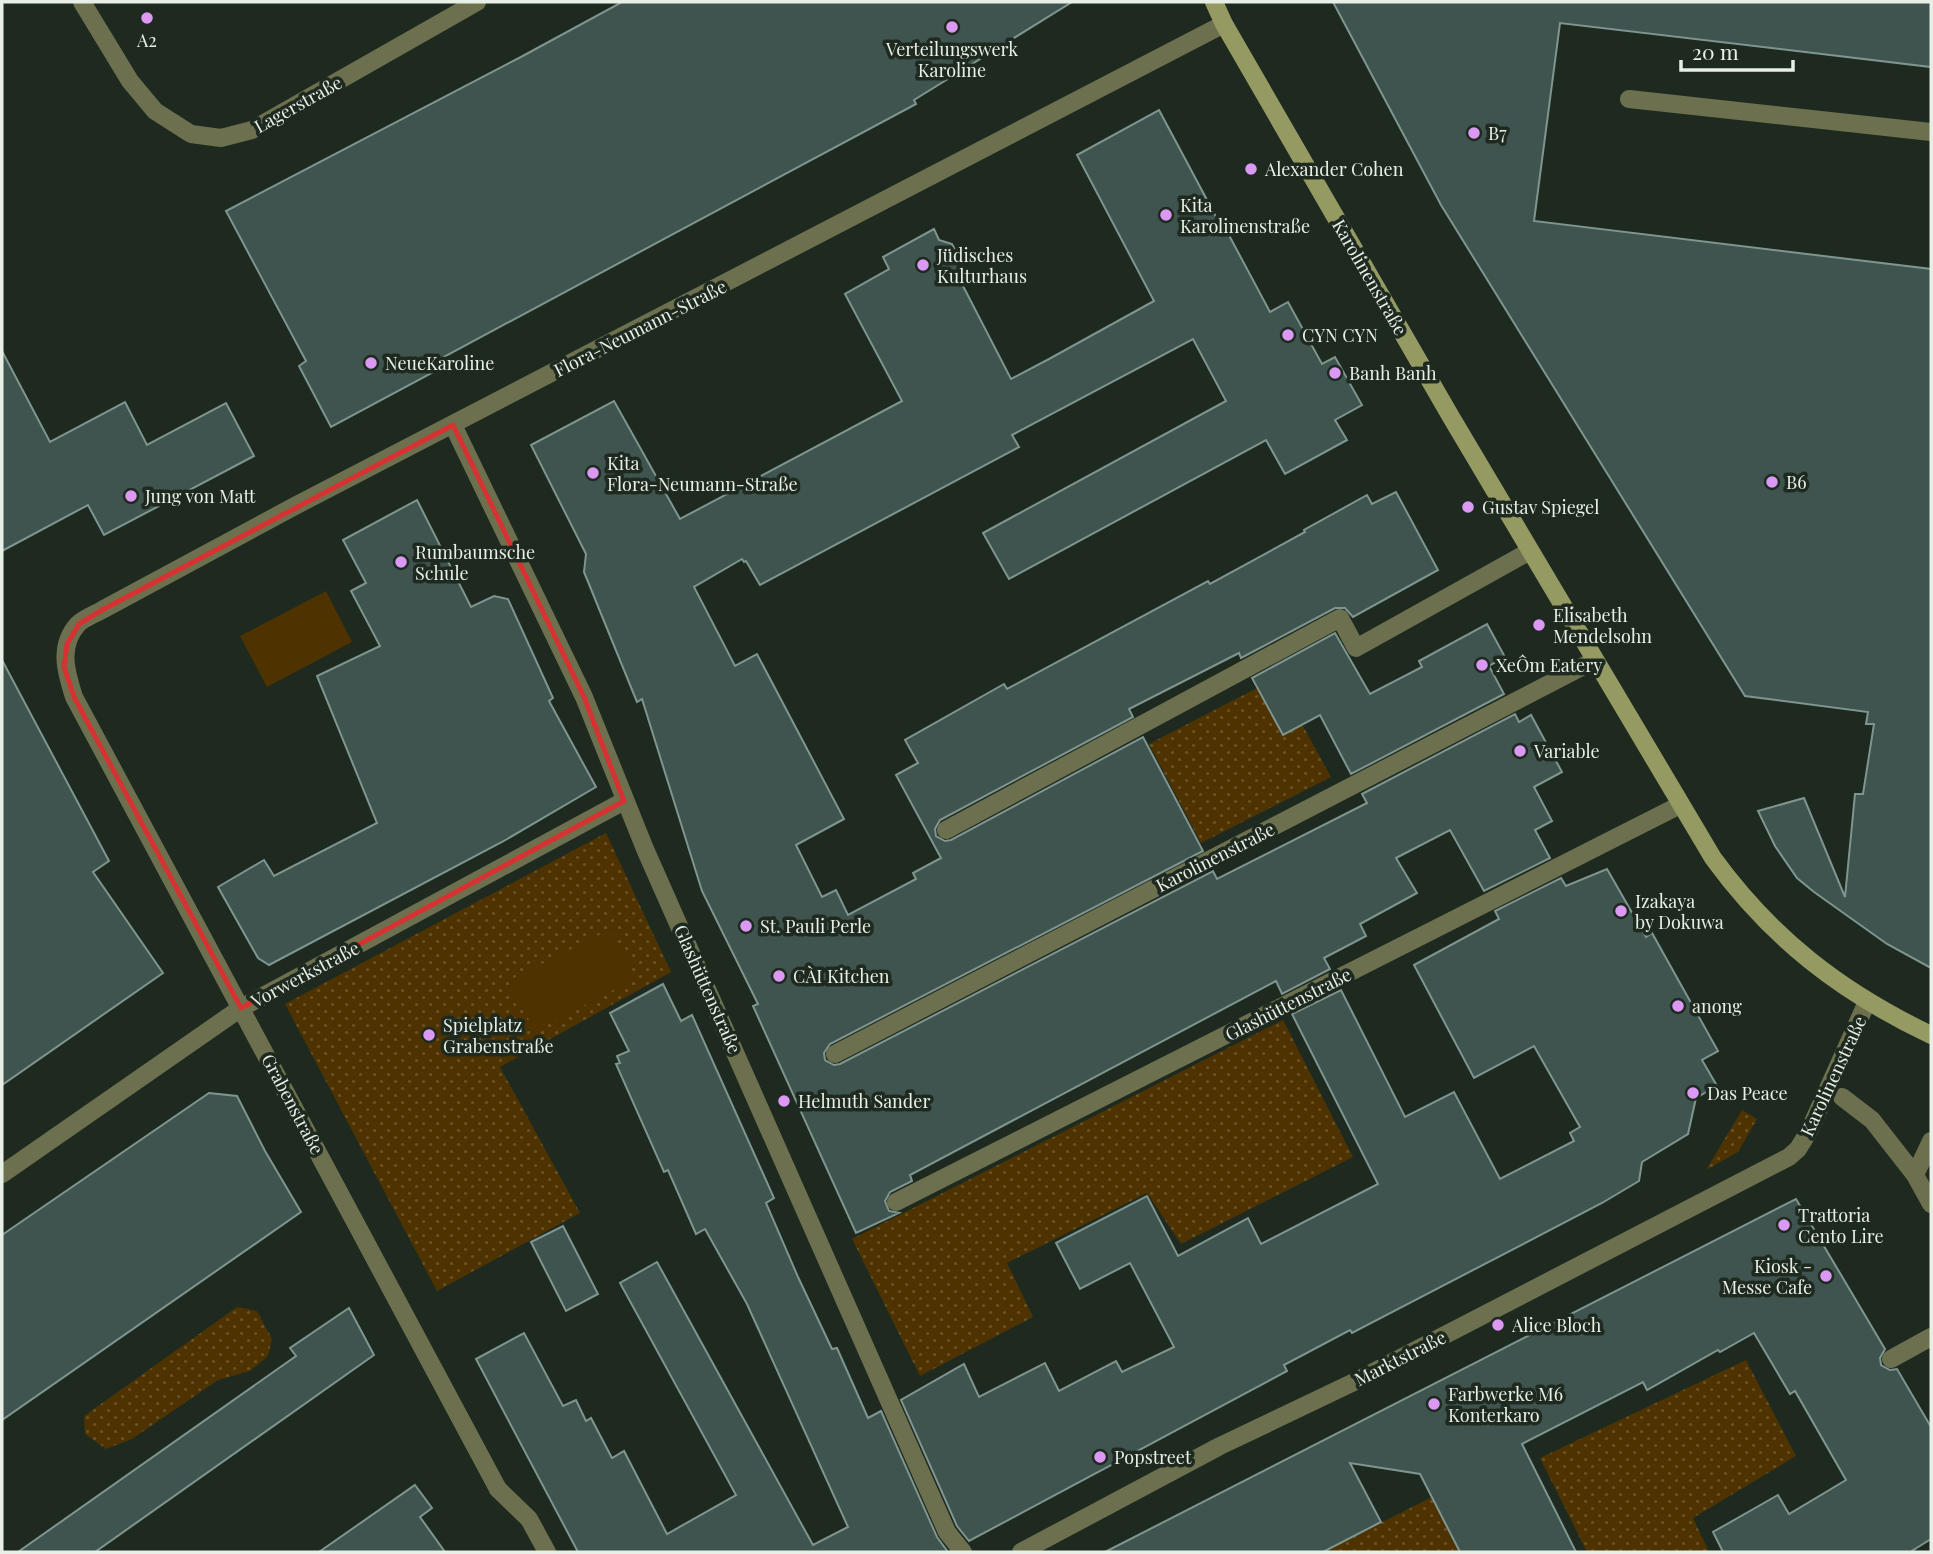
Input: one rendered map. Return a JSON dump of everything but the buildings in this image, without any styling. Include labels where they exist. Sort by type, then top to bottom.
[{"type":"main road","name":"Karolinenstraße","points":[[1214,2],[1224,24],[1530,551],[1713,858],[1760,916],[1822,972],[1867,1002]]},
{"type":"main road","points":[[1867,1002],[1931,1035]]},
{"type":"street","name":"Lagerstraße","points":[[82,2],[130,81],[155,111],[191,134],[222,138],[252,130],[477,2]]},
{"type":"street","name":"Flora-Neumann-Straße","points":[[66,644],[79,624],[102,610],[1224,24]]},
{"type":"street","points":[[1629,99],[1931,132]]},
{"type":"street","name":"Glashüttenstraße","points":[[453,425],[584,697],[624,801],[947,1532],[963,1552]]},
{"type":"street","points":[[946,830],[1340,618],[1356,648],[1530,551]]},
{"type":"street","name":"Grabenstraße","points":[[66,644],[64,667],[74,697],[498,1489],[529,1519],[547,1552]]},
{"type":"street","name":"Karolinenstraße","points":[[835,1054],[1595,660]]},
{"type":"street","name":"Vorwerkstraße","points":[[2,1174],[241,1008],[624,801]]},
{"type":"street","name":"Glashüttenstraße","points":[[896,1202],[1680,804]]},
{"type":"street","name":"Karolinenstraße","points":[[1779,1162],[1805,1140],[1835,1094],[1867,1002]]},
{"type":"street","name":"Karolinenstraße","points":[[1835,1094],[1872,1120],[1915,1175],[1931,1204]]},
{"type":"street","points":[[1915,1175],[1931,1141]]},
{"type":"street","name":"Marktstraße","points":[[1021,1552],[1220,1446],[1334,1392],[1779,1162]]},
{"type":"street","points":[[1891,1359],[1931,1337]]},
{"type":"highlighted area","points":[[453,425],[584,697],[624,801],[241,1008],[74,697],[64,667],[67,644],[79,624],[102,610]]},
{"type":"shaded area","points":[[326,591],[352,642],[267,687],[240,636]]},
{"type":"shaded area","points":[[1257,688],[1283,735],[1302,724],[1331,777],[1201,843],[1149,744]]},
{"type":"shaded area","name":"Spielplatz Grabenstraße","points":[[606,833],[671,972],[500,1067],[580,1213],[437,1291],[285,1004]]},
{"type":"shaded area","points":[[611,929],[636,978],[535,1031],[508,981]]},
{"type":"shaded area","points":[[1283,1020],[1353,1157],[1181,1244],[1147,1193],[1007,1263],[1033,1317],[920,1376],[852,1239]]},
{"type":"shaded area","points":[[1742,1110],[1757,1119],[1738,1152],[1706,1170]]},
{"type":"shaded area","points":[[237,1307],[257,1311],[272,1339],[268,1356],[250,1371],[218,1380],[132,1439],[106,1449],[85,1434],[84,1416]]},
{"type":"shaded area","points":[[1746,1360],[1796,1456],[1693,1518],[1709,1552],[1587,1552],[1540,1458]]},
{"type":"shaded area","points":[[1432,1497],[1460,1552],[1323,1552]]},
{"type":"place","name":"A2","points":[[147,18]]},
{"type":"place","name":"Verteilungswerk Karoline","points":[[952,27]]},
{"type":"place","name":"B7","points":[[1474,133]]},
{"type":"place","name":"Alexander Cohen","points":[[1251,169]]},
{"type":"place","name":"Kita Karolinenstraße","points":[[1166,215]]},
{"type":"place","name":"Jüdisches Kulturhaus","points":[[923,265]]},
{"type":"place","name":"CYN CYN","points":[[1288,335]]},
{"type":"place","name":"NeueKaroline","points":[[371,363]]},
{"type":"place","name":"Banh Banh","points":[[1335,373]]},
{"type":"place","name":"Kita Flora-Neumann-Straße","points":[[593,473]]},
{"type":"place","name":"B6","points":[[1772,482]]},
{"type":"place","name":"Jung von Matt","points":[[131,496]]},
{"type":"place","name":"Gustav Spiegel","points":[[1468,507]]},
{"type":"place","name":"Rumbaumsche Schule","points":[[401,562]]},
{"type":"place","name":"Elisabeth Mendelsohn","points":[[1539,625]]},
{"type":"place","name":"XeÔm Eatery","points":[[1482,665]]},
{"type":"place","name":"Variable","points":[[1520,751]]},
{"type":"place","name":"Izakaya by Dokuwa","points":[[1621,911]]},
{"type":"place","name":"St. Pauli Perle","points":[[746,926]]},
{"type":"place","name":"CÀI Kitchen","points":[[779,976]]},
{"type":"place","name":"anong","points":[[1678,1006]]},
{"type":"place","name":"Spielplatz Grabenstraße","points":[[429,1035]]},
{"type":"place","name":"Das Peace","points":[[1693,1093]]},
{"type":"place","name":"Helmuth Sander","points":[[784,1101]]},
{"type":"place","name":"Trattoria Cento Lire","points":[[1784,1225]]},
{"type":"place","name":"Kiosk - Messe Cafe","points":[[1826,1276]]},
{"type":"place","name":"Alice Bloch","points":[[1498,1325]]},
{"type":"place","name":"Farbwerke M6 Konterkaro","points":[[1434,1404]]},
{"type":"place","name":"Popstreet","points":[[1100,1457]]}]
